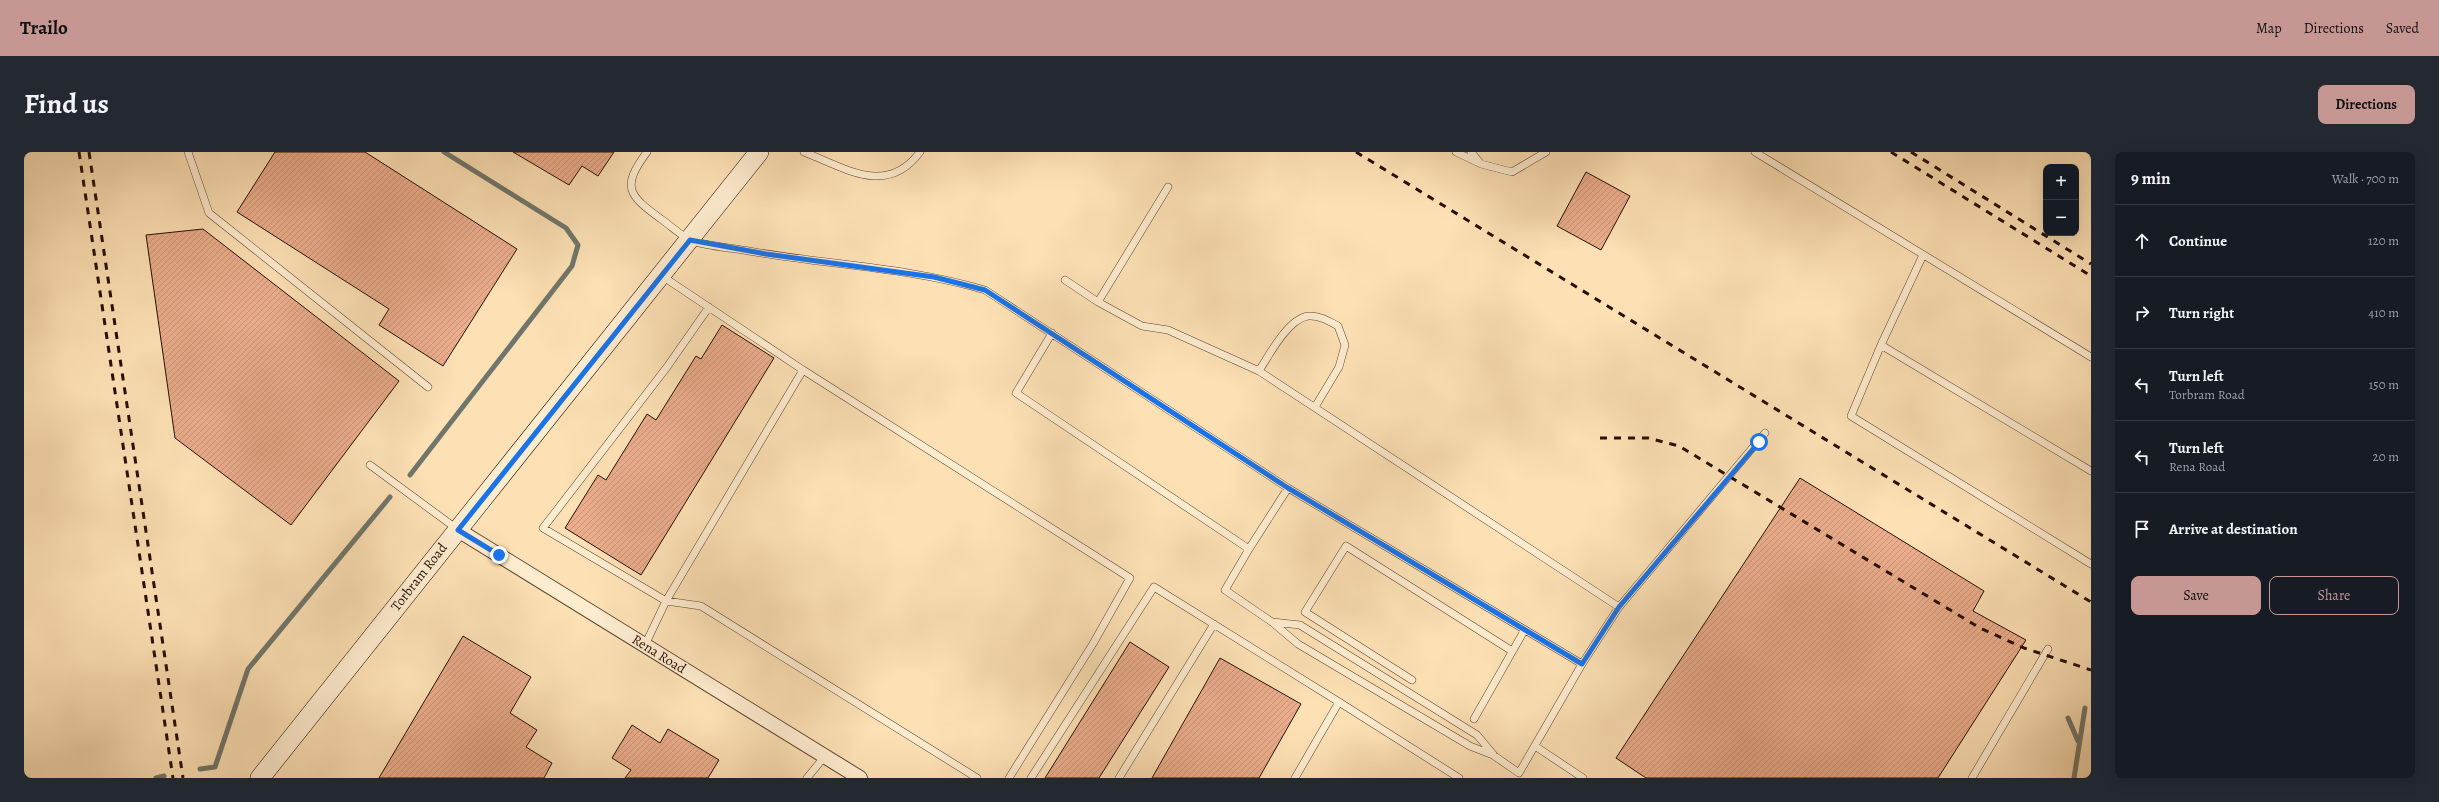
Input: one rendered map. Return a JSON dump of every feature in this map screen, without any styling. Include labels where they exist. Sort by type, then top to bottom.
[{"type":"main road","name":"Torbram Road","points":[[260,778],[760,152]]},
{"type":"street","name":"Rena Road","points":[[458,530],[860,778]]},
{"type":"lane","points":[[188,152],[208,213],[428,387]]},
{"type":"lane","points":[[647,152],[635,168],[630,180],[631,190],[639,203],[690,240],[766,254],[866,267],[957,282],[985,290],[1288,488],[1524,631],[1582,664]]},
{"type":"lane","points":[[804,152],[858,174],[878,177],[894,175],[912,164],[920,152]]},
{"type":"lane","points":[[1456,152],[1481,164],[1512,172],[1546,152]]},
{"type":"lane","points":[[1471,152],[1481,164]]},
{"type":"lane","points":[[1754,152],[2091,357]]},
{"type":"lane","points":[[1098,302],[1168,187]]},
{"type":"lane","points":[[1923,255],[1881,345],[1851,416],[2091,564]]},
{"type":"lane","points":[[662,276],[803,370],[1130,578],[1094,642],[1009,778]]},
{"type":"lane","points":[[1065,280],[1098,302],[1142,326],[1168,330],[1259,371],[1519,544],[1619,607]]},
{"type":"lane","points":[[709,307],[667,367],[543,528],[666,601],[701,606],[977,778]]},
{"type":"lane","points":[[1259,371],[1290,326],[1307,316],[1322,318],[1338,326],[1345,345],[1339,367],[1315,407]]},
{"type":"lane","points":[[1052,333],[1016,393],[1249,549]]},
{"type":"lane","points":[[1881,345],[2091,471]]},
{"type":"lane","points":[[645,645],[666,601],[803,370]]},
{"type":"lane","points":[[1272,622],[1300,625],[1477,735],[1493,754],[1519,773],[1582,664],[1619,607],[1766,433]]},
{"type":"lane","points":[[370,465],[458,530]]},
{"type":"lane","points":[[1288,488],[1225,590],[1272,622],[1298,644],[1470,746],[1493,754]]},
{"type":"lane","points":[[1412,680],[1305,612],[1346,546],[1512,651]]},
{"type":"lane","points":[[1031,778],[1154,587],[1459,778]]},
{"type":"lane","points":[[1119,778],[1214,624]]},
{"type":"lane","points":[[1474,718],[1524,631]]},
{"type":"lane","points":[[1972,778],[2048,649]]},
{"type":"lane","points":[[1295,778],[1339,702]]},
{"type":"lane","points":[[1535,746],[1583,778]]},
{"type":"lane","points":[[807,778],[825,756]]},
{"type":"building","points":[[275,152],[365,152],[517,249],[443,366],[379,325],[389,309],[237,212]]},
{"type":"building","points":[[513,152],[614,152],[598,176],[582,166],[569,185]]},
{"type":"building","points":[[1586,172],[1630,196],[1601,250],[1557,226]]},
{"type":"building","points":[[203,229],[399,381],[291,525],[175,438],[146,235]]},
{"type":"building","points":[[722,325],[774,358],[641,575],[565,528],[598,475],[606,480],[647,414],[656,420],[696,356],[701,359]]},
{"type":"building","points":[[1800,478],[1984,591],[1973,611],[2026,640],[1938,778],[1646,778],[1616,758]]},
{"type":"building","points":[[463,636],[531,677],[510,713],[537,730],[526,747],[552,763],[544,778],[379,778]]},
{"type":"building","points":[[1130,642],[1169,667],[1099,778],[1045,778]]},
{"type":"building","points":[[1220,658],[1301,704],[1259,778],[1152,778]]},
{"type":"building","points":[[632,725],[660,743],[668,729],[719,760],[708,778],[625,778],[631,770],[612,758]]},
{"type":"waterway","points":[[410,475],[572,266],[578,245],[566,228],[444,152]]},
{"type":"waterway","points":[[200,769],[215,767],[248,669],[390,497]]},
{"type":"waterway","points":[[2074,778],[2085,708]]},
{"type":"waterway","points":[[2068,718],[2078,741]]},
{"type":"waterway","points":[[156,778],[164,776]]},
{"type":"railway","points":[[79,152],[173,778]]},
{"type":"railway","points":[[89,152],[183,778]]},
{"type":"railway","points":[[1356,152],[2091,602]]},
{"type":"railway","points":[[1891,152],[2091,276]]},
{"type":"railway","points":[[1911,152],[2091,264]]},
{"type":"railway","points":[[1600,438],[1648,438],[1679,446],[1980,628],[2024,648],[2091,670]]},
{"type":"route","points":[[499,555],[458,530],[690,240],[766,254],[934,277],[985,290],[1288,488],[1524,631],[1582,664],[1619,607],[1759,442]]}]
